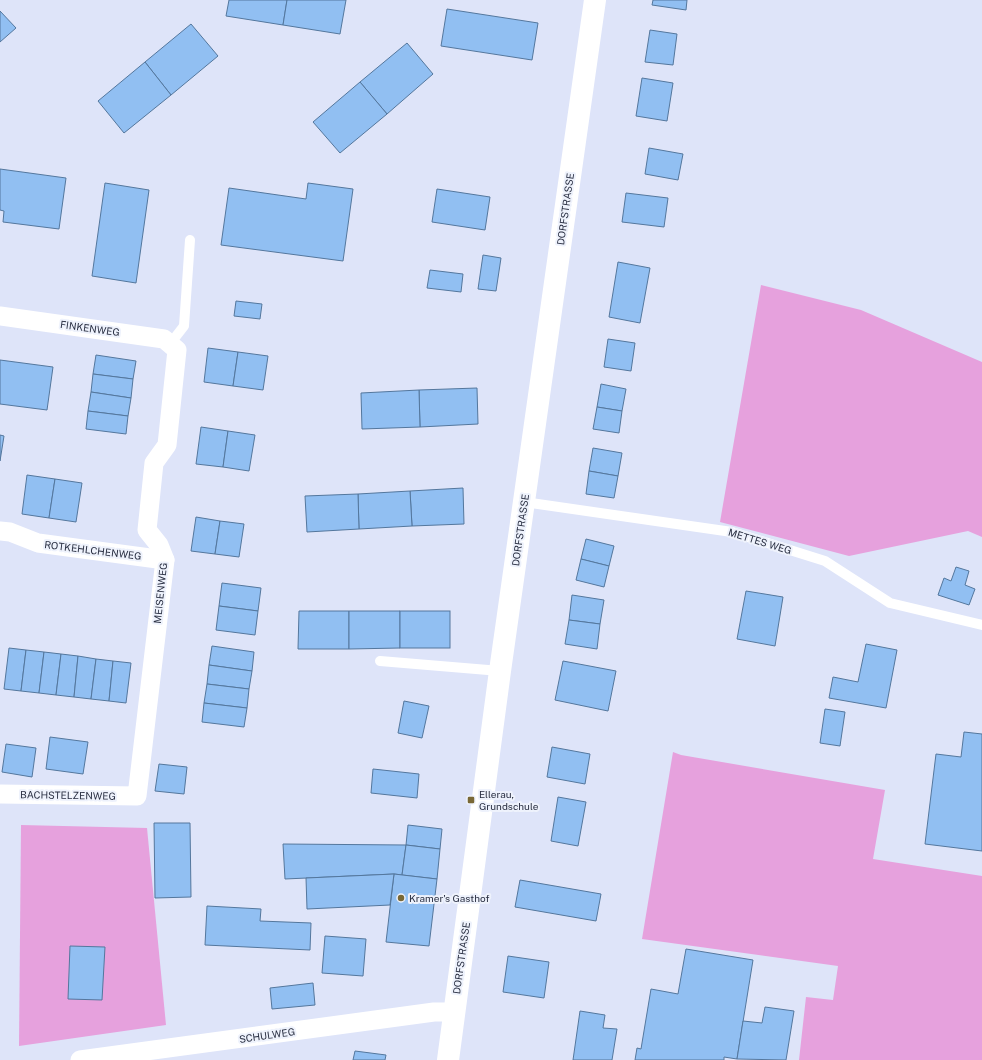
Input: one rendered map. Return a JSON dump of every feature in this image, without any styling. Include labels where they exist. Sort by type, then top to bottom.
[{"type":"street","name":"DORFSTRASSE","points":[[448,1060],[500,671],[595,0]]},
{"type":"street","name":"FINKENWEG","points":[[0,316],[164,339],[173,347]]},
{"type":"street","name":"MEISENWEG","points":[[137,796],[165,560],[159,545],[147,530],[154,463],[166,445],[173,347]]},
{"type":"street","name":"ROTKEHLCHENWEG","points":[[0,531],[10,532],[38,543],[165,560]]},
{"type":"street","name":"BACHSTELZENWEG","points":[[0,794],[137,796]]},
{"type":"street","name":"SCHULWEG","points":[[80,1060],[426,1013],[454,1012]]},
{"type":"lane","points":[[173,347],[184,326],[190,240]]},
{"type":"lane","name":"METTES WEG","points":[[524,502],[732,532],[826,561],[890,603],[982,625]]},
{"type":"lane","points":[[380,661],[500,671]]},
{"type":"shaded area","points":[[761,285],[861,310],[982,362],[982,537],[968,531],[849,556],[720,522]]},
{"type":"shaded area","points":[[673,752],[681,755],[885,790],[873,859],[982,876],[982,1060],[799,1060],[806,997],[833,1000],[838,966],[642,939]]},
{"type":"shaded area","points":[[21,825],[147,828],[166,1025],[19,1046]]},
{"type":"building","points":[[229,0],[287,0],[283,25],[226,16]]},
{"type":"building","points":[[287,0],[346,0],[340,34],[283,25]]},
{"type":"building","points":[[653,0],[687,0],[686,10],[652,5]]},
{"type":"building","points":[[447,9],[538,23],[532,60],[441,46]]},
{"type":"building","points":[[0,11],[16,28],[0,42]]},
{"type":"building","points":[[191,24],[218,56],[171,95],[145,62]]},
{"type":"building","points":[[650,30],[677,34],[673,65],[645,62]]},
{"type":"building","points":[[407,43],[433,74],[387,114],[360,82]]},
{"type":"building","points":[[145,62],[171,95],[124,133],[98,101]]},
{"type":"building","points":[[642,78],[673,83],[667,121],[636,116]]},
{"type":"building","points":[[360,82],[387,114],[340,153],[313,122]]},
{"type":"building","points":[[649,148],[683,154],[678,180],[645,174]]},
{"type":"building","points":[[0,169],[66,178],[59,229],[3,222],[4,211],[0,210]]},
{"type":"building","points":[[105,183],[149,190],[136,283],[92,276]]},
{"type":"building","points":[[308,183],[353,189],[343,261],[221,245],[229,188],[306,199]]},
{"type":"building","points":[[437,189],[490,197],[485,230],[432,222]]},
{"type":"building","points":[[626,193],[668,198],[664,227],[622,222]]},
{"type":"building","points":[[483,255],[501,258],[496,291],[478,289]]},
{"type":"building","points":[[618,262],[650,268],[640,323],[609,317]]},
{"type":"building","points":[[430,270],[463,274],[461,292],[427,288]]},
{"type":"building","points":[[236,301],[262,304],[260,319],[234,316]]},
{"type":"building","points":[[608,339],[635,343],[631,371],[604,367]]},
{"type":"building","points":[[208,348],[238,352],[233,386],[204,382]]},
{"type":"building","points":[[238,352],[268,356],[263,390],[233,386]]},
{"type":"building","points":[[96,355],[136,361],[133,379],[93,374]]},
{"type":"building","points":[[0,360],[53,367],[47,410],[0,404]]},
{"type":"building","points":[[93,374],[133,379],[131,398],[91,392]]},
{"type":"building","points":[[601,384],[626,389],[622,411],[597,407]]},
{"type":"building","points":[[477,388],[478,424],[420,427],[419,390]]},
{"type":"building","points":[[419,390],[420,427],[362,429],[361,393]]},
{"type":"building","points":[[91,392],[131,398],[128,416],[88,411]]},
{"type":"building","points":[[597,407],[622,411],[619,433],[593,429]]},
{"type":"building","points":[[88,411],[128,416],[126,434],[86,429]]},
{"type":"building","points":[[201,427],[228,431],[223,467],[196,464]]},
{"type":"building","points":[[228,431],[255,435],[249,471],[223,467]]},
{"type":"building","points":[[0,435],[4,436],[0,461]]},
{"type":"building","points":[[593,448],[622,453],[618,476],[589,471]]},
{"type":"building","points":[[589,471],[618,476],[614,498],[586,494]]},
{"type":"building","points":[[27,475],[55,479],[49,518],[22,514]]},
{"type":"building","points":[[55,479],[82,483],[76,522],[49,518]]},
{"type":"building","points":[[463,488],[464,524],[412,526],[410,491]]},
{"type":"building","points":[[410,491],[412,526],[359,529],[358,494]]},
{"type":"building","points":[[358,494],[359,529],[307,532],[305,496]]},
{"type":"building","points":[[196,517],[220,521],[215,554],[191,551]]},
{"type":"building","points":[[220,521],[244,524],[239,557],[215,554]]},
{"type":"building","points":[[586,539],[614,546],[609,566],[581,559]]},
{"type":"building","points":[[581,559],[609,566],[604,587],[576,580]]},
{"type":"building","points":[[956,567],[969,571],[965,585],[975,589],[969,605],[938,595],[944,578],[951,581]]},
{"type":"building","points":[[222,583],[261,588],[258,611],[219,606]]},
{"type":"building","points":[[746,591],[783,597],[775,646],[737,639]]},
{"type":"building","points":[[572,595],[604,600],[600,624],[569,620]]},
{"type":"building","points":[[219,606],[258,611],[255,635],[216,630]]},
{"type":"building","points":[[299,611],[349,611],[349,649],[298,649]]},
{"type":"building","points":[[349,611],[400,611],[400,648],[349,649]]},
{"type":"building","points":[[400,611],[450,611],[450,648],[400,648]]},
{"type":"building","points":[[569,620],[600,624],[597,649],[565,644]]},
{"type":"building","points":[[866,644],[897,650],[886,708],[829,698],[833,677],[858,682]]},
{"type":"building","points":[[212,646],[254,652],[252,671],[209,665]]},
{"type":"building","points":[[9,648],[26,650],[21,691],[4,689]]},
{"type":"building","points":[[26,650],[44,652],[39,693],[21,691]]},
{"type":"building","points":[[44,652],[61,654],[56,695],[39,693]]},
{"type":"building","points":[[61,654],[78,656],[74,697],[56,695]]},
{"type":"building","points":[[78,656],[96,659],[91,699],[74,697]]},
{"type":"building","points":[[96,659],[113,661],[109,701],[91,699]]},
{"type":"building","points":[[113,661],[131,663],[126,703],[109,701]]},
{"type":"building","points":[[563,661],[616,671],[608,711],[555,700]]},
{"type":"building","points":[[209,665],[252,671],[249,689],[207,684]]},
{"type":"building","points":[[207,684],[249,689],[247,708],[204,703]]},
{"type":"building","points":[[404,701],[429,706],[422,738],[398,733]]},
{"type":"building","points":[[204,703],[247,708],[244,727],[202,722]]},
{"type":"building","points":[[825,709],[845,712],[840,746],[820,743]]},
{"type":"building","points":[[964,732],[982,734],[982,851],[925,844],[936,754],[961,757]]},
{"type":"building","points":[[50,737],[88,742],[83,774],[46,769]]},
{"type":"building","points":[[6,744],[36,748],[32,777],[2,772]]},
{"type":"building","points":[[552,747],[590,754],[585,784],[547,777]]},
{"type":"building","points":[[159,764],[187,767],[184,794],[155,791]]},
{"type":"building","points":[[373,769],[419,774],[417,798],[371,793]]},
{"type":"building","points":[[558,797],[586,802],[578,846],[551,841]]},
{"type":"building","points":[[154,823],[190,823],[191,897],[155,898]]},
{"type":"building","points":[[408,825],[442,829],[440,849],[406,845]]},
{"type":"building","points":[[283,844],[406,845],[402,875],[394,874],[285,879]]},
{"type":"building","points":[[406,845],[440,849],[437,879],[402,875]]},
{"type":"building","points":[[394,874],[437,879],[429,946],[386,942]]},
{"type":"building","points":[[394,874],[390,905],[307,909],[306,878]]},
{"type":"building","points":[[520,880],[601,894],[596,921],[515,907]]},
{"type":"building","points":[[207,906],[261,909],[260,921],[311,923],[310,950],[205,945]]},
{"type":"building","points":[[325,936],[366,939],[363,976],[322,973]]},
{"type":"building","points":[[70,946],[105,947],[102,1000],[68,999]]},
{"type":"building","points":[[686,949],[753,960],[737,1059],[724,1057],[724,1060],[635,1060],[637,1048],[641,1049],[651,989],[678,994]]},
{"type":"building","points":[[508,956],[549,962],[544,998],[503,992]]},
{"type":"building","points":[[313,983],[315,1005],[272,1009],[270,988]]},
{"type":"building","points":[[765,1007],[794,1011],[786,1060],[737,1059],[743,1021],[762,1023]]},
{"type":"building","points":[[580,1011],[605,1015],[603,1028],[617,1029],[612,1060],[573,1060]]},
{"type":"building","points":[[355,1051],[386,1055],[385,1060],[353,1060]]},
{"type":"place","name":"Ellerau, Grundschule","points":[[471,800]]},
{"type":"place","name":"Kramer's Gasthof","points":[[401,898]]}]
